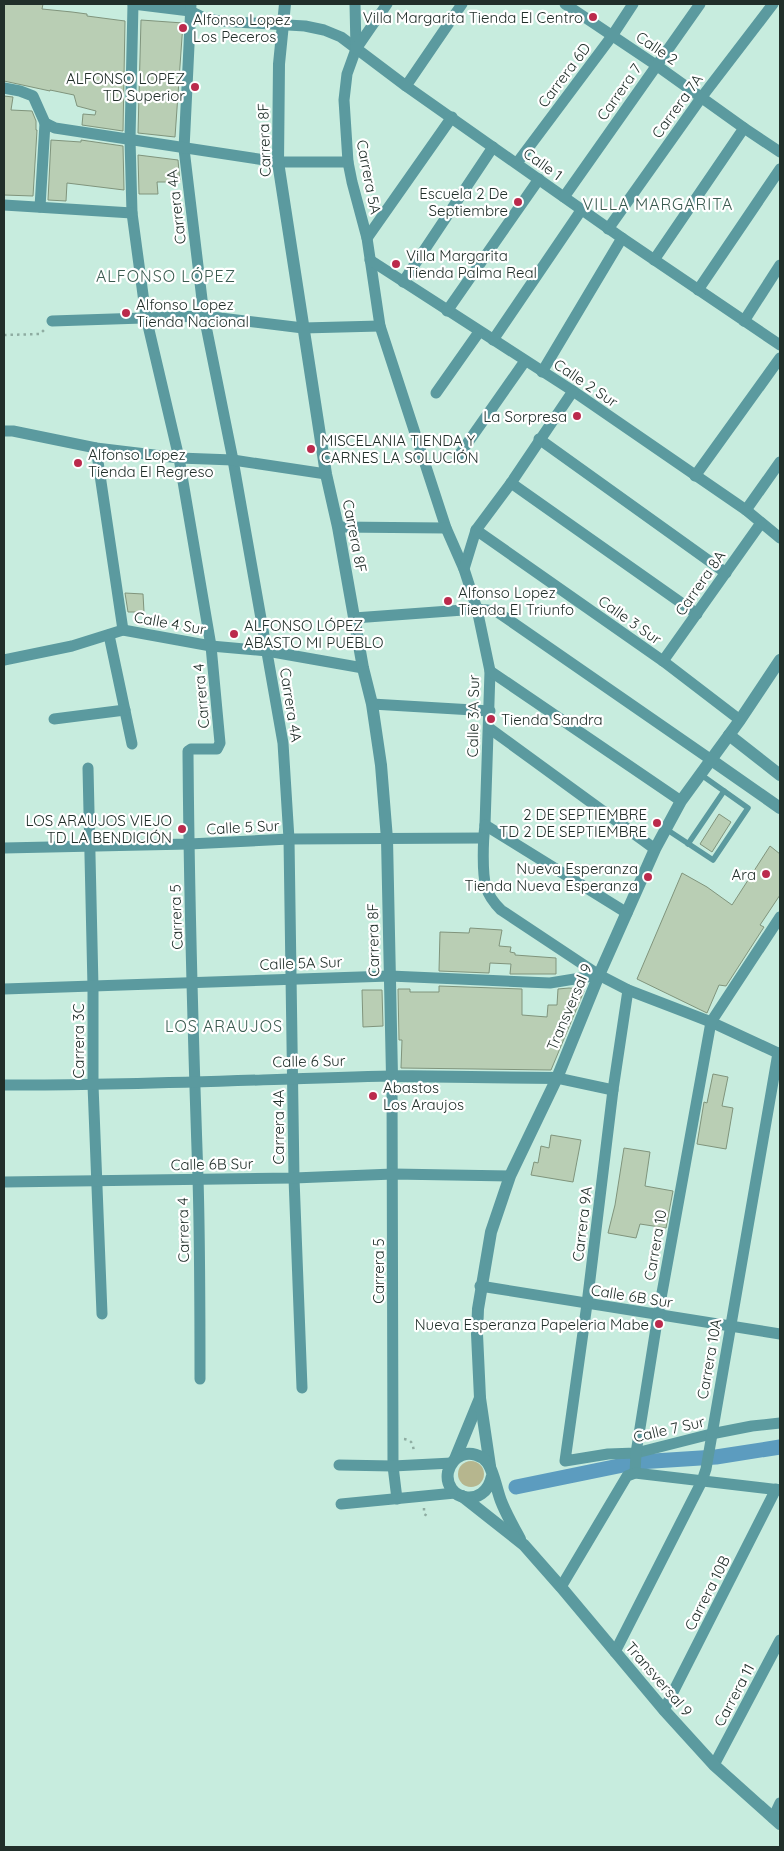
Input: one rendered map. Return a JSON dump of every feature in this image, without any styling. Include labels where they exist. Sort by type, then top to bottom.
[{"type":"street","name":"Calle 1","points":[[133,4],[191,8],[204,18],[219,21],[283,24],[324,30],[342,37],[406,86],[608,229],[780,345]]},
{"type":"street","name":"Carrera 4","points":[[133,4],[130,140],[132,213],[146,318],[179,458],[211,646],[220,743],[217,748],[191,749],[188,752]]},
{"type":"street","name":"Carrera 8F","points":[[285,4],[279,64],[278,162],[326,474],[338,527],[363,668],[372,704],[381,765],[387,839],[392,1076]]},
{"type":"street","name":"Carrera 5A","points":[[355,4],[356,49],[347,74],[344,100],[348,162],[367,238],[380,326]]},
{"type":"street","points":[[356,49],[387,4]]},
{"type":"street","points":[[406,86],[462,4]]},
{"type":"street","name":"Carrera 6D","points":[[517,163],[612,36],[633,4]]},
{"type":"street","name":"Carrera 7","points":[[564,197],[700,4]]},
{"type":"street","name":"Carrera 7A","points":[[608,229],[701,98],[773,4]]},
{"type":"street","name":"Calle 2","points":[[568,5],[780,152]]},
{"type":"street","name":"Carrera 4A","points":[[191,8],[184,149],[204,316],[233,460],[283,743],[288,840],[294,1178],[302,1388]]},
{"type":"street","points":[[4,88],[33,96],[45,123],[40,208]]},
{"type":"street","points":[[367,238],[452,117]]},
{"type":"street","points":[[45,123],[55,128],[278,162],[348,162]]},
{"type":"street","points":[[654,260],[744,128]]},
{"type":"street","points":[[403,282],[494,147]]},
{"type":"street","points":[[698,290],[780,169]]},
{"type":"street","points":[[447,311],[539,180]]},
{"type":"street","points":[[4,205],[132,213]]},
{"type":"street","points":[[493,340],[582,209]]},
{"type":"street","points":[[542,372],[622,238]]},
{"type":"street","name":"Calle 2 Sur","points":[[370,260],[573,391],[746,510],[780,538]]},
{"type":"street","points":[[744,321],[780,265]]},
{"type":"street","points":[[52,321],[204,316],[303,328],[380,326]]},
{"type":"street","name":"Calle 3A Sur","points":[[380,326],[446,528],[464,569],[477,609],[490,671],[490,711],[483,838],[485,886],[492,901],[501,910],[599,975],[628,990],[711,1022],[779,1053]]},
{"type":"street","points":[[436,393],[480,332]]},
{"type":"street","points":[[695,476],[780,358]]},
{"type":"street","points":[[457,458],[525,361]]},
{"type":"street","points":[[464,569],[476,530],[511,483],[573,391]]},
{"type":"street","points":[[4,431],[14,431],[96,448],[179,458],[233,460],[326,474]]},
{"type":"street","points":[[539,439],[726,573]]},
{"type":"street","points":[[96,448],[123,630]]},
{"type":"street","points":[[746,510],[780,462]]},
{"type":"street","points":[[511,483],[697,614]]},
{"type":"street","name":"Carrera 8A","points":[[663,661],[761,522]]},
{"type":"street","points":[[338,527],[446,528]]},
{"type":"street","name":"Calle 3 Sur","points":[[476,530],[663,661],[740,720]]},
{"type":"street","points":[[354,618],[477,609],[496,611],[780,808]]},
{"type":"street","name":"Calle 4 Sur","points":[[4,660],[72,646],[123,630],[211,646],[267,651],[363,668]]},
{"type":"street","points":[[109,635],[132,744]]},
{"type":"street","name":"Transversal 9","points":[[524,1545],[502,1503],[491,1471],[480,1398],[477,1334],[480,1286],[490,1232],[510,1176],[557,1078],[599,975],[655,849],[680,801],[740,720],[780,660]]},
{"type":"street","points":[[490,671],[680,801]]},
{"type":"street","points":[[372,704],[490,711]]},
{"type":"street","points":[[54,719],[126,710]]},
{"type":"street","points":[[489,728],[655,849]]},
{"type":"street","points":[[729,735],[780,774]]},
{"type":"street","name":"Carrera 5","points":[[188,752],[193,982],[193,1081]]},
{"type":"street","name":"Carrera 3C","points":[[88,768],[93,987],[93,1086],[102,1314]]},
{"type":"street","points":[[485,825],[627,913]]},
{"type":"street","name":"Calle 5 Sur","points":[[4,848],[288,840],[483,838]]},
{"type":"street","points":[[711,1022],[780,917]]},
{"type":"street","name":"Calle 5A Sur","points":[[4,989],[390,976],[550,983],[599,975]]},
{"type":"street","name":"Carrera 9A","points":[[565,1461],[587,1304],[613,1090],[628,990]]},
{"type":"street","name":"Carrera 10","points":[[561,1587],[634,1465],[658,1315],[711,1022]]},
{"type":"street","name":"Carrera 10A","points":[[615,1652],[702,1481],[706,1469],[779,1053]]},
{"type":"street","name":"Carrera 5","points":[[392,1076],[392,1439],[397,1499]]},
{"type":"street","name":"Calle 6 Sur","points":[[4,1085],[93,1086],[193,1081],[392,1076],[557,1078],[613,1090]]},
{"type":"street","name":"Carrera 4","points":[[193,1081],[198,1179],[200,1378]]},
{"type":"street","name":"Calle 6B Sur","points":[[4,1182],[294,1178],[393,1174],[510,1176]]},
{"type":"street","name":"Calle 6B Sur","points":[[480,1286],[780,1334]]},
{"type":"street","name":"Transversal 9","points":[[453,1461],[480,1398]]},
{"type":"street","name":"Calle 7 Sur","points":[[634,1465],[711,1434],[780,1423]]},
{"type":"street","points":[[339,1465],[393,1466],[453,1461],[462,1455],[470,1454],[478,1455],[485,1460],[491,1471],[490,1484],[486,1492],[470,1498],[459,1494],[342,1504]]},
{"type":"street","name":"Calle 7 Sur","points":[[565,1461],[608,1454],[634,1465],[702,1481],[778,1489]]},
{"type":"street","points":[[453,1461],[449,1469],[448,1482],[459,1494]]},
{"type":"street","name":"Carrera 10B","points":[[664,1710],[778,1489]]},
{"type":"street","name":"Transversal 9","points":[[459,1494],[524,1545],[664,1710],[714,1765],[776,1821]]},
{"type":"street","name":"Carrera 11","points":[[714,1765],[780,1640]]},
{"type":"street","points":[[776,1821],[780,1803]]},
{"type":"lane","points":[[666,829],[713,860],[748,808],[700,774]]},
{"type":"lane","points":[[688,844],[724,791]]},
{"type":"path","points":[[4,334],[40,334],[52,321]]},
{"type":"path","points":[[392,1439],[410,1440],[418,1458]]},
{"type":"green space","points":[[471,1461],[480,1465],[484,1474],[480,1483],[471,1487],[462,1483],[458,1474],[462,1465]]},
{"type":"building","points":[[4,4],[43,4],[42,9],[125,21],[123,131],[82,125],[83,114],[95,115],[96,111],[77,106],[74,95],[4,81]]},
{"type":"building","points":[[141,20],[183,23],[175,137],[138,133]]},
{"type":"building","points":[[4,96],[13,97],[11,110],[32,111],[36,121],[33,196],[4,195]]},
{"type":"building","points":[[51,140],[81,142],[81,140],[123,146],[124,190],[67,183],[66,201],[48,200]]},
{"type":"building","points":[[138,155],[178,160],[180,182],[157,182],[158,194],[139,194]]},
{"type":"building","points":[[125,593],[143,594],[144,612],[128,612]]},
{"type":"building","points":[[719,814],[731,822],[712,852],[700,844]]},
{"type":"building","points":[[770,846],[780,854],[780,895],[760,925],[764,927],[726,986],[719,985],[707,1013],[637,979],[682,873],[707,887],[732,905]]},
{"type":"building","points":[[470,928],[502,930],[499,946],[511,947],[510,952],[515,953],[515,955],[556,958],[556,974],[510,974],[511,964],[490,963],[489,973],[439,971],[440,932],[469,933]]},
{"type":"building","points":[[439,986],[522,989],[522,1015],[547,1017],[548,1005],[557,1005],[558,989],[582,989],[584,991],[551,1070],[401,1068],[402,1040],[399,1040],[398,989],[410,989],[410,992],[439,992]]},
{"type":"building","points":[[362,990],[382,990],[383,1026],[363,1027]]},
{"type":"building","points":[[713,1074],[728,1077],[722,1106],[733,1108],[726,1149],[697,1144],[704,1102],[707,1103]]},
{"type":"building","points":[[551,1135],[581,1140],[573,1182],[531,1175],[534,1162],[538,1163],[541,1146],[549,1148]]},
{"type":"building","points":[[624,1148],[650,1152],[645,1186],[673,1191],[666,1228],[640,1224],[636,1238],[608,1233],[615,1205]]},
{"type":"waterway","points":[[516,1487],[638,1462],[716,1457],[780,1447]]},
{"type":"place","name":"Villa Margarita Tienda El Centro","points":[[593,17]]},
{"type":"place","name":"Alfonso Lopez Los Peceros","points":[[183,28]]},
{"type":"place","name":"ALFONSO LOPEZ TD Superior","points":[[195,87]]},
{"type":"place","name":"Escuela 2 De Septiembre","points":[[518,202]]},
{"type":"place","name":"Villa Margarita Tienda Palma Real","points":[[396,264]]},
{"type":"place","name":"Alfonso Lopez Tienda Nacional","points":[[126,313]]},
{"type":"place","name":"La Sorpresa","points":[[577,416]]},
{"type":"place","name":"MISCELANIA TIENDA Y CARNES LA SOLUCIÓN","points":[[311,449]]},
{"type":"place","name":"Alfonso Lopez Tienda El Regreso","points":[[78,463]]},
{"type":"place","name":"Alfonso Lopez Tienda El Triunfo","points":[[448,601]]},
{"type":"place","name":"ALFONSO LÓPEZ ABASTO MI PUEBLO","points":[[234,634]]},
{"type":"place","name":"Tienda Sandra","points":[[491,719]]},
{"type":"place","name":"2 DE SEPTIEMBRE TD 2 DE SEPTIEMBRE","points":[[657,823]]},
{"type":"place","name":"LOS ARAUJOS VIEJO TD LA BENDICIÓN","points":[[182,829]]},
{"type":"place","name":"Ara","points":[[766,874]]},
{"type":"place","name":"Nueva Esperanza Tienda Nueva Esperanza","points":[[648,877]]},
{"type":"place","name":"Abastos Los Araujos","points":[[373,1096]]},
{"type":"place","name":"Nueva Esperanza Papeleria Mabe","points":[[659,1324]]},
{"type":"district","name":"VILLA MARGARITA","points":[[658,204]]},
{"type":"district","name":"ALFONSO LÓPEZ","points":[[166,276]]},
{"type":"district","name":"LOS ARAUJOS","points":[[224,1026]]}]
